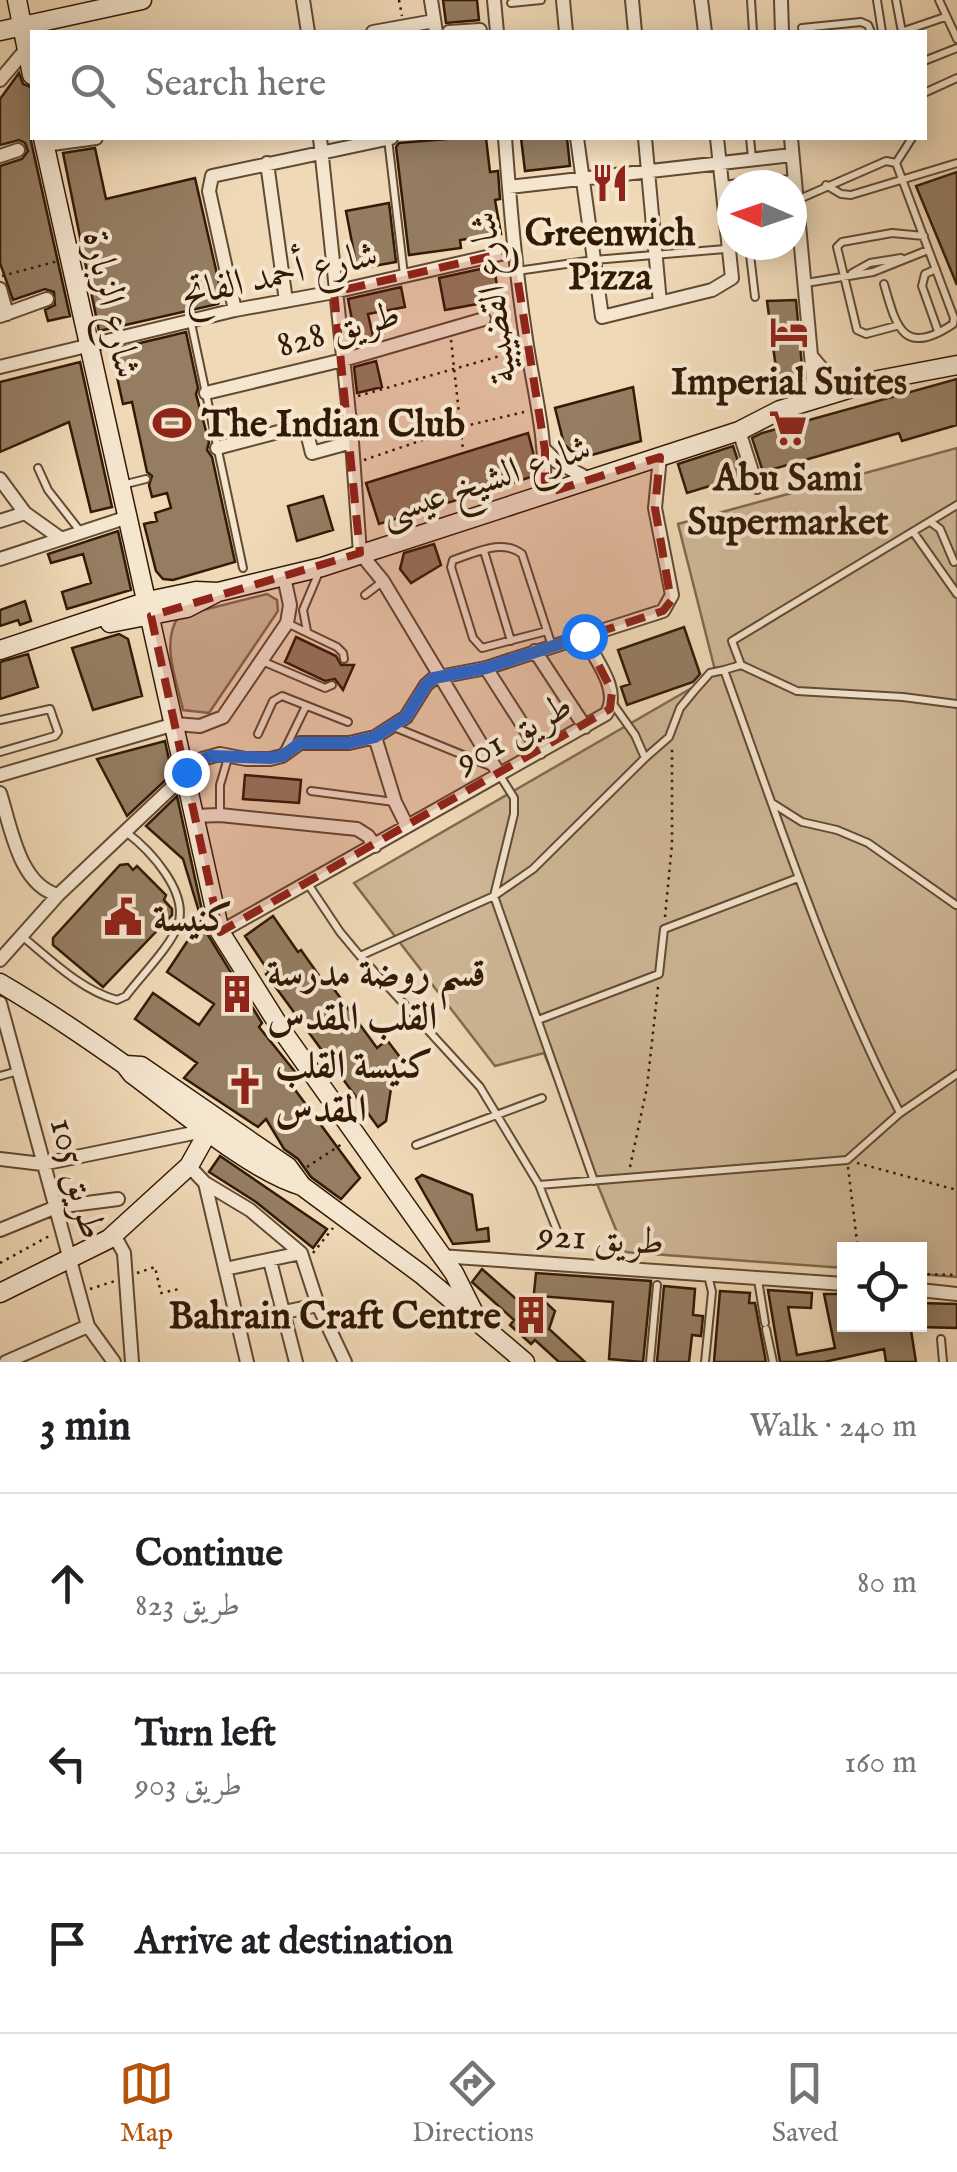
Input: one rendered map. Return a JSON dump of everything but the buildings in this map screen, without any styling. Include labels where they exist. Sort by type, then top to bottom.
[{"type":"street","points":[[17,0],[30,62]]},
{"type":"street","points":[[0,31],[142,0]]},
{"type":"street","points":[[303,0],[308,30]]},
{"type":"street","points":[[398,30],[435,27],[432,0]]},
{"type":"street","points":[[494,0],[497,30]]},
{"type":"street","points":[[563,0],[566,30]]},
{"type":"street","points":[[632,0],[635,30]]},
{"type":"street","points":[[701,0],[705,30]]},
{"type":"street","points":[[780,0],[782,30]]},
{"type":"street","points":[[0,80],[28,47]]},
{"type":"street","points":[[235,310],[209,183],[216,173],[267,163],[321,144],[366,140]]},
{"type":"street","name":"شارع القضيبية","points":[[505,140],[513,251],[536,409],[546,450],[543,494]]},
{"type":"street","points":[[577,140],[602,318],[727,284],[733,270],[732,260]]},
{"type":"street","points":[[644,140],[660,304]]},
{"type":"street","points":[[717,140],[721,170]]},
{"type":"street","points":[[791,140],[793,170]]},
{"type":"street","name":"شارع الزبارة","points":[[44,141],[220,932],[256,992],[463,1288],[477,1319]]},
{"type":"street","points":[[321,144],[360,554],[383,581],[495,771]]},
{"type":"street","points":[[0,156],[18,150]]},
{"type":"street","points":[[509,187],[792,155]]},
{"type":"street","points":[[267,163],[286,301]]},
{"type":"street","name":"شارع أحمد الفاتح","points":[[0,367],[206,315],[334,292],[513,251]]},
{"type":"street","points":[[774,414],[811,392],[806,283],[798,260]]},
{"type":"street","points":[[0,289],[4,315],[47,300]]},
{"type":"street","name":"طريق 828","points":[[206,393],[343,360],[484,319]]},
{"type":"street","points":[[812,356],[833,382],[843,386],[862,384]]},
{"type":"street","name":"شارع الشيخ عيسى","points":[[0,650],[149,608],[196,590],[218,592],[322,567],[660,458],[862,384],[953,364]]},
{"type":"street","name":"شارع الشيخ عيسى","points":[[774,414],[794,416],[882,389],[904,376]]},
{"type":"street","points":[[217,448],[304,425],[312,453],[352,442]]},
{"type":"street","points":[[739,431],[757,487]]},
{"type":"street","points":[[546,450],[558,462],[589,479]]},
{"type":"street","name":"طريق 901","points":[[220,932],[374,846],[495,771],[540,752],[606,714],[613,702],[612,692],[584,636],[655,614],[671,601],[672,587],[655,508],[660,458]]},
{"type":"street","points":[[0,479],[24,513],[60,538]]},
{"type":"street","points":[[0,522],[24,513]]},
{"type":"street","points":[[0,558],[128,517]]},
{"type":"street","points":[[0,775],[176,724],[200,726],[223,718],[287,623],[290,605],[284,577]]},
{"type":"street","points":[[0,960],[58,896],[202,759],[229,754],[246,759],[282,756],[300,743],[349,743],[375,737],[394,727],[416,705],[426,685],[440,676],[486,668],[584,636]]},
{"type":"street","points":[[536,651],[584,727]]},
{"type":"street","points":[[486,668],[540,752]]},
{"type":"street","points":[[375,737],[406,826]]},
{"type":"street","points":[[0,793],[6,834],[34,882],[58,896]]},
{"type":"street","points":[[194,816],[220,815],[357,830],[368,836],[374,846]]},
{"type":"street","points":[[0,983],[45,1009],[53,1019]]},
{"type":"street","points":[[0,1000],[53,1019],[212,1124],[274,1175],[298,1181],[477,1319],[525,1362]]},
{"type":"street","name":"طريق 105","points":[[0,1000],[88,1326],[114,1362]]},
{"type":"street","points":[[0,1159],[42,1164],[212,1124]]},
{"type":"street","points":[[0,1293],[114,1235],[189,1166],[212,1124]]},
{"type":"street","points":[[189,1166],[205,1183],[250,1210],[304,1258],[318,1305],[346,1362]]},
{"type":"street","points":[[205,1183],[247,1362]]},
{"type":"street","points":[[0,1230],[56,1207],[118,1199]]},
{"type":"street","points":[[114,1235],[124,1253],[132,1362]]},
{"type":"street","name":"طريق 921","points":[[440,1256],[837,1284]]},
{"type":"street","points":[[225,1269],[304,1258]]},
{"type":"street","points":[[270,1261],[296,1362]]},
{"type":"street","points":[[927,1291],[957,1294]]},
{"type":"street","points":[[236,1322],[318,1305]]},
{"type":"street","points":[[3,1361],[88,1326]]},
{"type":"lane","points":[[512,3],[541,0]]},
{"type":"lane","points":[[751,0],[753,30]]},
{"type":"lane","points":[[877,0],[882,30]]},
{"type":"lane","points":[[896,0],[902,30]]},
{"type":"lane","points":[[939,0],[957,40]]},
{"type":"lane","points":[[908,30],[945,17]]},
{"type":"lane","points":[[802,28],[861,22],[869,30]]},
{"type":"lane","points":[[927,60],[957,48]]},
{"type":"lane","points":[[927,92],[957,78]]},
{"type":"lane","points":[[389,140],[404,276]]},
{"type":"lane","points":[[750,140],[752,158]]},
{"type":"lane","points":[[896,162],[911,140]]},
{"type":"lane","points":[[807,188],[826,185],[889,160],[896,162]]},
{"type":"lane","points":[[884,284],[896,326],[910,336],[951,326],[954,318],[896,162]]},
{"type":"lane","points":[[826,185],[851,195],[957,164]]},
{"type":"lane","points":[[896,326],[859,332],[847,275],[837,249],[840,243],[892,233],[924,236]]},
{"type":"lane","points":[[516,271],[717,250]]},
{"type":"lane","points":[[806,283],[873,272],[928,250]]},
{"type":"lane","points":[[751,260],[755,298]]},
{"type":"lane","points":[[936,268],[925,274],[922,286],[938,331]]},
{"type":"lane","points":[[190,322],[243,568]]},
{"type":"lane","points":[[38,468],[58,504],[81,532]]},
{"type":"lane","points":[[121,485],[146,479]]},
{"type":"lane","points":[[741,666],[732,641],[957,506]]},
{"type":"lane","points":[[932,523],[940,530],[955,562],[937,563]]},
{"type":"lane","points":[[914,534],[957,594]]},
{"type":"lane","points":[[547,631],[482,648],[477,644],[451,567],[454,560],[501,545],[522,554],[552,646]]},
{"type":"lane","points":[[484,551],[510,640]]},
{"type":"lane","points":[[307,632],[303,610],[322,567]]},
{"type":"lane","points":[[364,595],[383,581]]},
{"type":"lane","points":[[287,623],[341,649],[344,660]]},
{"type":"lane","points":[[261,660],[325,688],[332,685]]},
{"type":"lane","points":[[360,956],[494,896],[533,869],[672,730],[680,708],[710,673],[741,666],[798,691],[957,704]]},
{"type":"lane","points":[[724,670],[798,878],[900,1113]]},
{"type":"lane","points":[[258,734],[277,698],[287,697],[348,722]]},
{"type":"lane","points":[[613,702],[645,758]]},
{"type":"lane","points":[[282,756],[306,706]]},
{"type":"lane","points":[[0,720],[50,709],[58,732],[0,752]]},
{"type":"lane","points":[[394,727],[495,771],[514,798],[511,835],[499,866],[494,896],[594,1181]]},
{"type":"lane","points":[[220,815],[221,775],[229,754]]},
{"type":"lane","points":[[311,792],[395,802]]},
{"type":"lane","points":[[772,803],[802,822],[837,830],[868,844],[956,905]]},
{"type":"lane","points":[[22,936],[83,983],[111,999],[126,996],[177,929],[180,914],[176,897],[159,867],[144,846],[126,832]]},
{"type":"lane","points":[[538,1020],[659,974],[664,929],[798,878]]},
{"type":"lane","points":[[308,884],[360,956],[480,1087],[540,1185],[558,1233]]},
{"type":"lane","points":[[0,1076],[20,1070]]},
{"type":"lane","points":[[540,1185],[846,1160],[900,1113],[957,1074]]},
{"type":"lane","points":[[416,1145],[542,1098]]},
{"type":"lane","points":[[705,1362],[712,1292],[708,1275]]},
{"type":"lane","points":[[758,1278],[773,1362]]},
{"type":"lane","points":[[650,1362],[657,1285]]},
{"type":"lane","points":[[941,1339],[942,1362]]},
{"type":"path","points":[[0,276],[69,258]]},
{"type":"path","points":[[484,319],[521,310]]},
{"type":"path","points":[[449,329],[463,450]]},
{"type":"path","points":[[347,399],[527,348]]},
{"type":"path","points":[[353,464],[461,427],[536,409]]},
{"type":"path","points":[[664,929],[672,844],[672,730]]},
{"type":"path","points":[[628,1178],[648,1086],[659,974]]},
{"type":"path","points":[[298,1181],[355,1134]]},
{"type":"path","points":[[857,1242],[846,1160],[957,1190]]},
{"type":"path","points":[[304,1258],[342,1216]]},
{"type":"path","points":[[0,1263],[63,1229]]},
{"type":"path","points":[[927,1274],[957,1275]]},
{"type":"highlighted area","points":[[513,251],[545,450],[545,494],[660,457],[655,508],[671,601],[663,611],[584,637],[612,691],[610,709],[220,932],[151,616],[360,553],[334,292]]},
{"type":"shaded area","points":[[957,448],[957,1277],[927,1275],[927,1242],[837,1242],[837,1267],[625,1252],[544,1053],[495,1066],[354,883],[716,674],[678,524]]},
{"type":"shaded area","points":[[267,594],[277,600],[278,611],[209,713],[183,710],[170,650],[173,626],[179,616]]},
{"type":"place","name":"Greenwich Pizza","points":[[610,183]]},
{"type":"place","name":"Imperial Suites","points":[[789,332]]},
{"type":"place","name":"The Indian Club","points":[[172,423]]},
{"type":"place","name":"Abu Sami Supermarket","points":[[788,428]]},
{"type":"place","name":"كنيسة","points":[[123,917]]},
{"type":"place","name":"قسم روضة مدرسة القلب المقدس","points":[[237,994]]},
{"type":"place","name":"كنيسة القلب المقدس","points":[[245,1086]]},
{"type":"place","name":"Bahrain Craft Centre","points":[[531,1315]]},
{"type":"route","points":[[186,772],[194,763],[220,754],[270,758],[282,756],[300,743],[349,743],[375,737],[406,717],[434,678],[486,668],[584,636]]}]
